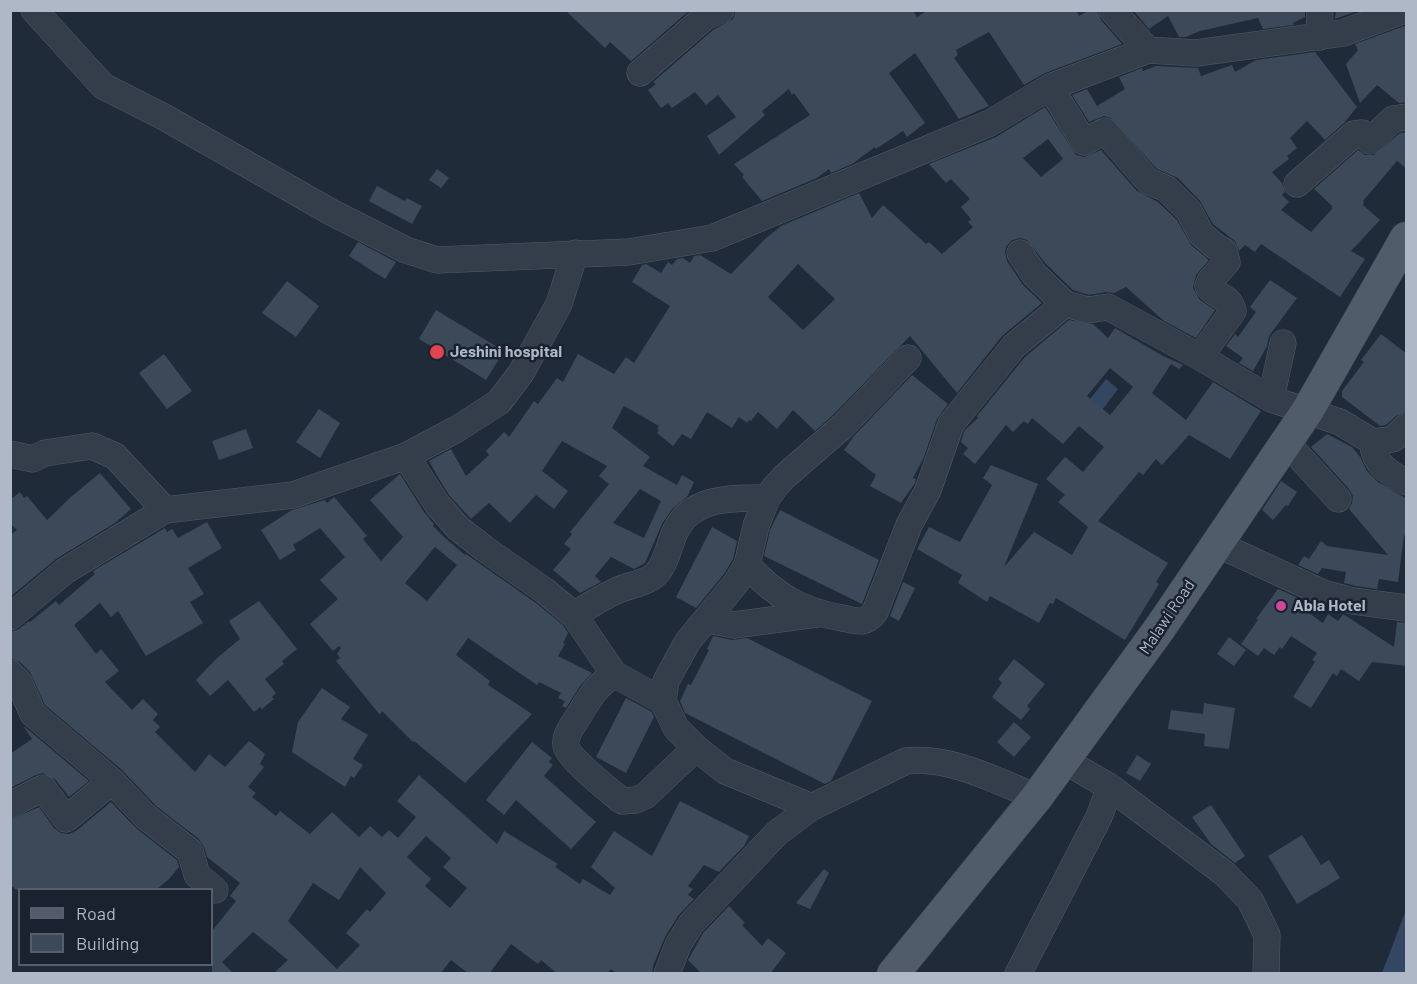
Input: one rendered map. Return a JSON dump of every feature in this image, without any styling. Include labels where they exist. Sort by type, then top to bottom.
[{"type":"main road","name":"Malawi Road","points":[[893,974],[1065,761],[1153,638],[1308,410],[1407,238]]},
{"type":"street","points":[[34,10],[104,86],[164,117],[331,212],[406,250],[437,260],[629,252],[712,238],[990,123],[1050,87],[1148,50],[1196,53],[1319,37],[1343,33],[1404,10]]},
{"type":"street","points":[[640,73],[705,17],[721,10]]},
{"type":"street","points":[[1112,10],[1148,50]]},
{"type":"street","points":[[1319,37],[1320,10]]},
{"type":"street","points":[[1050,87],[1084,142],[1105,131],[1148,182],[1167,189],[1189,211],[1201,234],[1224,251],[1227,262],[1208,286],[1211,291],[1227,298],[1232,304],[1233,311],[1200,357]]},
{"type":"street","points":[[1297,184],[1354,134],[1362,133],[1370,141],[1394,119],[1407,117]]},
{"type":"street","points":[[1020,253],[1034,274],[1065,304],[1088,310],[1108,307],[1271,399],[1340,422],[1373,442],[1393,440],[1407,427]]},
{"type":"street","points":[[10,617],[65,572],[165,510],[293,495],[406,456],[457,429],[499,402],[521,373],[560,304],[575,254]]},
{"type":"street","points":[[747,565],[766,585],[790,601],[817,614],[860,621],[869,619],[875,612],[909,525],[928,490],[951,424],[1014,346],[1065,304]]},
{"type":"street","points":[[1271,399],[1283,343]]},
{"type":"street","points":[[813,807],[725,771],[696,748],[676,728],[663,701],[666,681],[688,642],[736,583],[747,565],[756,526],[767,498],[784,477],[843,426],[908,358]]},
{"type":"street","points":[[1286,442],[1338,500]]},
{"type":"street","points":[[1373,442],[1373,454],[1382,466],[1407,482]]},
{"type":"street","points":[[10,454],[33,459],[45,453],[92,446],[115,456],[165,510]]},
{"type":"street","points":[[406,456],[437,504],[458,528],[574,615],[614,674],[663,701]]},
{"type":"street","points":[[574,615],[617,591],[650,579],[656,574],[676,529],[698,506],[727,498],[767,498]]},
{"type":"street","points":[[1216,544],[1323,593],[1353,601],[1406,608]]},
{"type":"street","points":[[707,620],[734,625],[817,614]]},
{"type":"street","points":[[10,672],[19,682],[33,714],[112,781],[146,817],[190,851],[197,875],[213,888]]},
{"type":"street","points":[[614,674],[598,686],[567,735],[566,745],[572,755],[612,793],[622,801],[636,800],[645,796],[696,748]]},
{"type":"street","points":[[667,974],[678,945],[691,924],[777,833],[813,807],[906,761],[922,759],[942,762],[1037,797]]},
{"type":"street","points":[[1065,761],[1110,787],[1225,874],[1250,900],[1267,934],[1266,974]]},
{"type":"street","points":[[10,805],[43,788],[66,819],[112,781]]},
{"type":"street","points":[[1018,974],[1099,817],[1110,787]]},
{"type":"water","points":[[1106,379],[1118,389],[1096,418],[1083,408]]},
{"type":"water","points":[[1406,910],[1406,973],[1382,973]]},
{"type":"building","points":[[565,10],[690,10],[631,61],[610,42],[605,48]]},
{"type":"building","points":[[736,10],[913,10],[917,17],[928,10],[1076,10],[1079,16],[1090,10],[1097,10],[1101,20],[1122,44],[1045,73],[1024,85],[989,32],[956,50],[958,55],[954,58],[989,106],[959,119],[915,53],[889,73],[925,123],[907,137],[903,131],[852,164],[831,173],[829,169],[817,178],[762,201],[734,164],[810,115],[794,93],[792,95],[789,89],[762,111],[765,115],[719,155],[707,136],[736,117],[718,95],[706,105],[695,92],[672,108],[668,103],[661,108],[648,90],[656,84],[653,82],[713,30],[733,19]]},
{"type":"building","points":[[1133,10],[1305,10],[1305,17],[1293,23],[1294,25],[1263,29],[1258,18],[1179,37],[1168,16],[1149,29]]},
{"type":"building","points":[[1336,10],[1360,10],[1335,19]]},
{"type":"building","points":[[1407,25],[1407,102],[1399,103],[1377,85],[1360,103],[1346,64],[1358,50],[1355,44]]},
{"type":"building","points":[[1315,52],[1357,107],[1344,123],[1325,140],[1307,121],[1290,138],[1297,148],[1287,156],[1289,159],[1272,172],[1282,183],[1285,192],[1282,195],[1289,202],[1281,210],[1311,232],[1332,209],[1332,206],[1314,189],[1358,150],[1365,155],[1374,155],[1400,133],[1407,132],[1407,169],[1397,161],[1363,201],[1363,205],[1380,220],[1351,251],[1365,259],[1340,297],[1261,244],[1255,252],[1245,245],[1239,251],[1235,241],[1213,224],[1200,201],[1178,178],[1157,169],[1111,118],[1104,116],[1089,122],[1072,95],[1087,89],[1097,106],[1125,89],[1119,77],[1142,68],[1143,71],[1156,66],[1198,68],[1201,76],[1232,65],[1235,72],[1256,60]]},
{"type":"building","points":[[1045,107],[1076,155],[1084,157],[1101,150],[1137,191],[1158,202],[1177,220],[1191,245],[1209,260],[1196,275],[1193,288],[1200,300],[1215,310],[1196,338],[1164,321],[1126,287],[1114,293],[1089,295],[1073,290],[1046,264],[1027,240],[1020,238],[1012,240],[1006,247],[1007,261],[1023,285],[1042,303],[1002,336],[957,393],[910,336],[815,431],[793,410],[777,429],[758,412],[747,423],[739,417],[732,428],[707,412],[691,439],[682,434],[673,446],[657,433],[659,426],[624,406],[612,428],[650,457],[643,466],[677,485],[682,475],[694,482],[687,497],[672,509],[662,524],[645,563],[634,569],[611,557],[595,576],[601,582],[580,593],[553,570],[571,549],[564,544],[572,534],[570,532],[609,484],[599,476],[607,466],[562,441],[542,471],[568,491],[554,509],[536,495],[510,523],[489,503],[471,519],[449,495],[429,461],[451,449],[466,476],[489,455],[486,451],[504,432],[509,437],[534,401],[538,404],[557,378],[563,382],[578,354],[614,374],[626,357],[634,363],[670,306],[632,282],[642,265],[646,264],[661,273],[668,262],[672,265],[677,259],[683,258],[690,263],[694,256],[700,255],[731,274],[781,226],[859,193],[872,218],[883,205],[926,244],[929,242],[942,254],[973,227],[968,222],[971,219],[961,207],[970,199],[951,179],[946,183],[929,164],[996,137]],"holes":[[[1048,139],[1063,159],[1041,177],[1023,158]],[[798,264],[835,299],[803,330],[768,297]],[[640,489],[661,501],[644,538],[613,523]]]},
{"type":"building","points":[[437,169],[449,178],[441,188],[429,180]]},
{"type":"building","points":[[377,186],[405,201],[407,198],[422,206],[412,224],[369,201]]},
{"type":"building","points":[[358,242],[396,262],[385,279],[349,256]]},
{"type":"building","points":[[1270,280],[1297,298],[1269,336],[1267,346],[1253,371],[1239,363],[1243,358],[1226,346],[1235,334],[1238,337],[1256,312],[1250,307]]},
{"type":"building","points":[[287,281],[319,306],[296,337],[262,313]]},
{"type":"building","points":[[436,310],[504,351],[486,380],[419,339]]},
{"type":"building","points":[[1069,320],[1093,324],[1108,338],[1115,328],[1183,365],[1179,369],[1171,364],[1152,393],[1186,420],[1213,382],[1261,411],[1230,459],[1189,435],[1162,465],[1156,459],[1143,475],[1139,472],[1098,521],[1168,563],[1156,582],[1159,584],[1125,640],[1056,598],[1053,604],[1050,603],[1039,623],[990,596],[987,602],[958,583],[962,575],[917,549],[929,527],[960,542],[992,485],[983,478],[991,465],[1038,484],[1004,567],[1034,532],[1072,555],[1088,527],[1058,502],[1065,495],[1046,479],[1065,457],[1083,472],[1104,447],[1079,426],[1063,444],[1032,418],[1028,424],[1024,421],[1013,432],[1006,425],[975,464],[963,454],[968,448],[961,442],[964,431],[978,418],[977,416],[1025,357]],"holes":[[[1110,368],[1133,387],[1110,415],[1087,396]]]},
{"type":"building","points":[[1381,334],[1407,354],[1407,412],[1396,416],[1386,425],[1380,426],[1342,397],[1342,391],[1364,362],[1361,360]]},
{"type":"building","points":[[164,354],[192,391],[167,409],[139,373]]},
{"type":"building","points":[[912,375],[948,404],[937,419],[924,457],[913,478],[916,479],[915,483],[901,503],[870,486],[876,475],[844,450],[854,436]]},
{"type":"building","points":[[319,409],[340,423],[320,458],[296,442]]},
{"type":"building","points":[[246,429],[253,448],[219,460],[212,441]]},
{"type":"building","points":[[1327,434],[1352,447],[1367,471],[1378,482],[1407,499],[1407,538],[1404,535],[1398,582],[1379,579],[1377,589],[1356,586],[1344,583],[1346,572],[1322,568],[1318,574],[1298,565],[1304,556],[1309,559],[1321,541],[1327,546],[1388,555],[1349,509],[1353,496],[1349,489],[1311,447]]},
{"type":"building","points":[[100,473],[131,509],[115,523],[56,559],[10,597],[10,535],[17,530],[10,523],[10,500],[20,492],[24,498],[27,496],[47,520]]},
{"type":"building","points":[[400,474],[434,524],[433,526],[444,537],[465,555],[536,603],[563,625],[568,633],[558,656],[592,673],[580,686],[566,708],[562,706],[565,701],[558,698],[561,693],[539,682],[537,685],[468,638],[456,655],[490,681],[488,685],[532,714],[465,783],[413,742],[382,711],[380,715],[336,661],[340,658],[337,654],[341,648],[339,646],[333,651],[310,624],[338,599],[320,580],[345,557],[320,528],[293,545],[296,550],[280,560],[261,530],[292,510],[325,500],[327,503],[334,497],[367,536],[363,539],[381,561],[403,537],[370,500]],"holes":[[[435,547],[457,565],[427,601],[405,583]]]},
{"type":"building","points":[[1281,481],[1297,492],[1288,506],[1286,505],[1273,520],[1262,510]]},
{"type":"building","points":[[780,510],[879,560],[862,604],[764,556],[770,530]]},
{"type":"building","points":[[207,522],[222,548],[188,568],[204,594],[190,602],[203,623],[146,656],[118,611],[111,617],[100,603],[74,625],[96,654],[101,649],[119,671],[105,682],[132,710],[143,699],[158,714],[153,720],[160,727],[155,732],[195,772],[209,754],[225,767],[249,741],[265,754],[260,764],[264,767],[248,787],[256,793],[252,797],[276,816],[280,811],[310,834],[332,812],[359,837],[370,826],[382,837],[389,830],[398,838],[416,817],[397,801],[419,775],[497,844],[504,831],[558,864],[555,867],[580,884],[583,879],[610,895],[615,888],[591,867],[614,831],[652,856],[680,801],[749,836],[744,846],[719,872],[704,865],[688,886],[693,889],[688,895],[694,899],[678,916],[665,937],[652,974],[618,974],[611,969],[607,974],[558,974],[541,960],[538,964],[511,944],[489,974],[469,974],[451,960],[440,974],[273,974],[288,960],[253,932],[222,962],[234,974],[212,974],[213,930],[236,901],[230,896],[240,883],[207,857],[199,839],[156,806],[122,770],[45,705],[30,672],[20,662],[10,658],[10,632],[30,622],[56,601],[59,605],[95,574],[93,571],[165,528],[167,532],[172,529],[178,538]],"holes":[[[426,836],[451,858],[443,867],[467,888],[450,908],[425,886],[431,879],[407,857]],[[360,867],[386,893],[370,912],[367,909],[346,933],[360,945],[337,969],[288,921],[313,883],[339,900]]]},
{"type":"building","points":[[712,527],[737,541],[733,559],[724,574],[696,608],[676,597]]},
{"type":"building","points":[[903,582],[915,588],[899,621],[890,616]]},
{"type":"building","points":[[1278,589],[1298,598],[1295,603],[1323,623],[1328,614],[1338,621],[1343,614],[1394,647],[1397,622],[1407,623],[1407,666],[1372,662],[1359,681],[1341,669],[1337,676],[1333,673],[1311,708],[1293,697],[1315,662],[1312,660],[1317,653],[1291,636],[1282,649],[1280,647],[1274,655],[1264,648],[1258,656],[1241,644]]},
{"type":"building","points":[[259,601],[297,649],[282,661],[284,664],[265,679],[276,693],[272,697],[274,699],[262,709],[260,707],[254,712],[228,680],[210,696],[196,680],[240,639],[229,621]]},
{"type":"building","points":[[713,636],[732,640],[747,638],[872,701],[831,781],[825,784],[685,713],[680,701],[709,650],[707,649]]},
{"type":"building","points":[[1229,637],[1246,650],[1234,666],[1217,654]]},
{"type":"building","points":[[1014,659],[1045,684],[1027,706],[1030,709],[1021,720],[992,697],[1002,683],[998,679]]},
{"type":"building","points":[[322,688],[350,707],[341,719],[368,735],[353,759],[363,765],[354,778],[351,776],[345,787],[292,752],[298,722]]},
{"type":"building","points":[[626,698],[652,712],[654,717],[626,773],[596,757]]},
{"type":"building","points":[[1204,703],[1235,708],[1229,749],[1204,746],[1205,734],[1168,729],[1171,710],[1203,714]]},
{"type":"building","points":[[1014,722],[1031,737],[1014,757],[997,742]]},
{"type":"building","points":[[24,727],[89,781],[69,797],[55,779],[43,773],[10,788],[10,754],[32,739]]},
{"type":"building","points":[[532,742],[552,758],[549,762],[553,765],[544,776],[596,822],[571,849],[516,800],[504,815],[486,800]]},
{"type":"building","points":[[1137,755],[1151,764],[1140,781],[1126,773]]},
{"type":"building","points":[[111,802],[137,829],[177,860],[179,867],[158,888],[18,888],[16,890],[10,884],[10,820],[39,807],[54,828],[61,833],[69,834],[76,831]]},
{"type":"building","points":[[1211,805],[1245,856],[1235,863],[1211,844],[1192,817]]},
{"type":"building","points":[[1302,835],[1321,865],[1329,860],[1340,878],[1297,904],[1268,856]]},
{"type":"building","points":[[824,869],[829,873],[810,909],[796,903]]},
{"type":"building","points":[[729,906],[745,923],[742,925],[762,946],[768,938],[786,953],[770,974],[702,974],[688,960],[703,933]]},
{"type":"place","name":"Jeshini hospital","points":[[437,352]]},
{"type":"place","name":"Abla Hotel","points":[[1281,606]]}]
